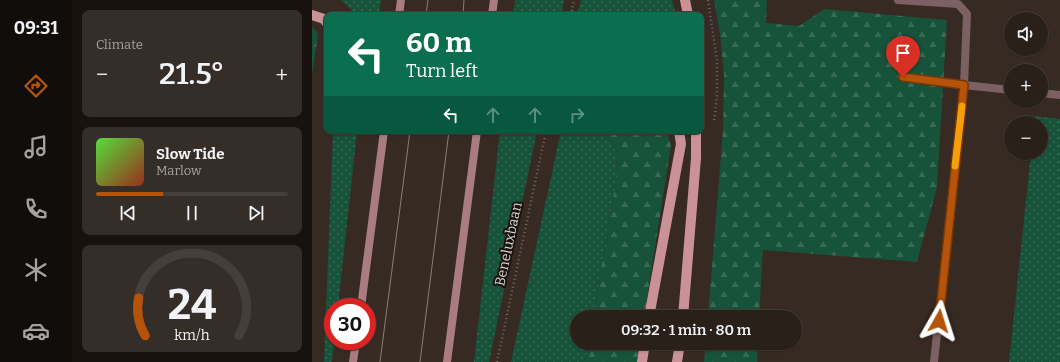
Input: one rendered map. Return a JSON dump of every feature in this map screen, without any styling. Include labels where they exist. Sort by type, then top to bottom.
[{"type":"main road","points":[[399,12],[400,0]]},
{"type":"main road","points":[[492,12],[494,0]]},
{"type":"main road","points":[[685,0],[687,12]]},
{"type":"main road","points":[[312,15],[324,20]]},
{"type":"main road","points":[[362,298],[384,134]]},
{"type":"main road","points":[[446,362],[477,134]]},
{"type":"main road","points":[[650,310],[681,144],[679,134]]},
{"type":"main road","points":[[684,310],[696,158],[696,134]]},
{"type":"main road","points":[[353,362],[355,350]]},
{"type":"main road","points":[[642,362],[644,350]]},
{"type":"main road","points":[[677,362],[679,350]]},
{"type":"street","points":[[898,0],[958,4],[967,14],[964,85],[934,362]]},
{"type":"street","points":[[903,77],[1004,89]]},
{"type":"street","points":[[1048,94],[1060,95]]},
{"type":"path","points":[[572,12],[574,0]]},
{"type":"path","name":"Beneluxbaan","points":[[497,362],[545,134]]},
{"type":"green space","points":[[341,0],[381,0],[379,12],[354,12]]},
{"type":"green space","points":[[515,0],[564,0],[562,12],[513,12]]},
{"type":"green space","points":[[581,0],[672,0],[675,12],[578,12]]},
{"type":"green space","points":[[714,0],[767,0],[766,23],[799,26],[824,9],[947,20],[937,187],[917,262],[763,250],[759,310],[709,310],[723,130],[724,74],[720,34]]},
{"type":"green space","points":[[312,27],[318,33],[312,76]]},
{"type":"green space","points":[[1048,118],[1060,119],[1060,362],[1009,362],[1030,160],[1048,160]]},
{"type":"green space","points":[[333,134],[357,134],[339,298],[326,298]]},
{"type":"green space","points":[[500,134],[536,134],[489,362],[474,362]]},
{"type":"green space","points":[[560,134],[602,134],[611,141],[617,156],[615,185],[594,310],[570,310],[570,350],[588,350],[585,362],[511,362]]},
{"type":"green space","points":[[602,134],[668,134],[671,146],[645,310],[594,310],[615,185],[617,156],[611,141]]},
{"type":"green space","points":[[324,350],[333,350],[332,362],[324,362]]},
{"type":"green space","points":[[588,350],[639,350],[637,362],[585,362]]},
{"type":"green space","points":[[705,350],[758,350],[757,362],[704,362]]},
{"type":"tram line","points":[[426,12],[428,0]]},
{"type":"tram line","points":[[463,12],[464,0]]},
{"type":"tram line","points":[[380,362],[410,134]]},
{"type":"tram line","points":[[420,362],[449,134]]},
{"type":"slow traffic","points":[[955,166],[962,106]]},
{"type":"route","points":[[903,77],[964,85],[939,321]]}]
